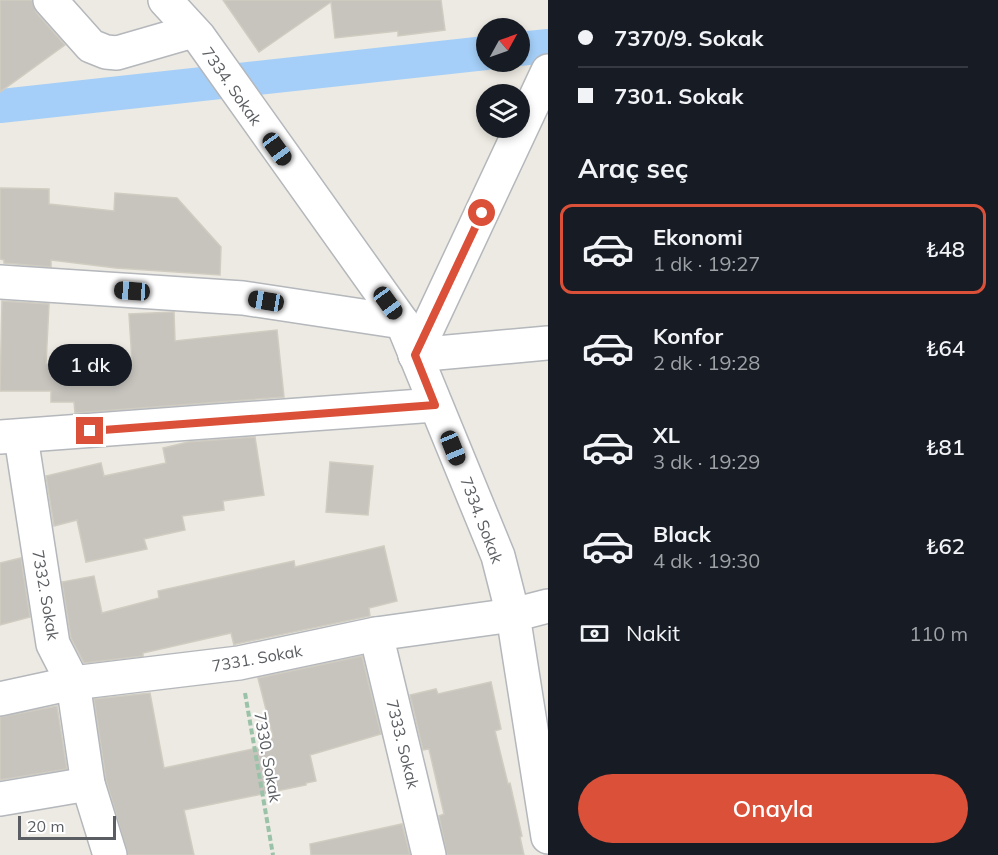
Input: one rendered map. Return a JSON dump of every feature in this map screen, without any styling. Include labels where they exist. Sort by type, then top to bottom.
[{"type":"street","points":[[50,0],[91,46],[106,52],[117,53],[196,34]]},
{"type":"street","name":"7334. Sokak","points":[[165,0],[196,34],[402,322],[498,556],[513,615],[548,837]]},
{"type":"street","points":[[415,355],[548,71]]},
{"type":"street","points":[[0,282],[243,298],[402,322]]},
{"type":"street","points":[[415,355],[548,343]]},
{"type":"street","points":[[10,437],[435,405]]},
{"type":"street","name":"7332. Sokak","points":[[10,437],[53,644],[73,683],[88,784],[110,855]]},
{"type":"street","name":"7331. Sokak","points":[[0,699],[73,683],[239,663],[376,634],[513,615],[548,606]]},
{"type":"street","name":"7333. Sokak","points":[[376,634],[429,855]]},
{"type":"street","points":[[0,799],[88,784]]},
{"type":"path","name":"7330. Sokak","points":[[239,663],[273,855]]},
{"type":"building","points":[[0,0],[32,0],[36,12],[65,45],[0,92]]},
{"type":"building","points":[[223,0],[441,0],[445,30],[398,36],[398,31],[335,38],[331,2],[259,52]]},
{"type":"building","points":[[0,188],[49,189],[49,204],[114,211],[115,193],[177,198],[221,247],[220,275],[116,268],[51,260],[51,267],[4,263],[4,260],[0,259]]},
{"type":"building","points":[[2,301],[49,304],[46,364],[69,364],[69,366],[132,362],[129,314],[174,312],[175,341],[277,330],[284,397],[75,413],[74,402],[51,402],[51,391],[0,391]]},
{"type":"building","points":[[255,437],[264,495],[223,501],[224,510],[182,516],[185,530],[144,539],[147,549],[86,562],[77,520],[54,526],[46,476],[101,463],[104,476],[166,463],[163,448],[188,442]]},
{"type":"building","points":[[330,462],[373,466],[368,515],[326,512]]},
{"type":"building","points":[[384,546],[397,601],[369,608],[370,616],[234,645],[231,633],[143,653],[143,656],[84,663],[71,638],[62,582],[94,576],[102,613],[159,598],[158,591],[294,561],[295,567]]},
{"type":"building","points":[[21,558],[30,617],[0,625],[0,563]]},
{"type":"building","points":[[362,656],[381,734],[310,755],[316,781],[306,783],[306,785],[184,810],[194,855],[128,855],[106,780],[94,699],[150,693],[164,768],[271,745],[270,738],[273,737],[258,678]]},
{"type":"building","points":[[491,682],[501,729],[495,731],[508,784],[510,783],[524,855],[447,855],[439,816],[444,814],[429,749],[423,750],[410,695],[436,689],[438,694]]},
{"type":"building","points":[[57,706],[67,769],[0,780],[0,717]]},
{"type":"building","points":[[402,824],[410,855],[311,855],[310,844]]},
{"type":"waterway","points":[[530,48],[548,46]]},
{"type":"waterway","points":[[0,106],[476,54]]},
{"type":"route","points":[[90,431],[435,405],[415,355],[482,213]]}]
